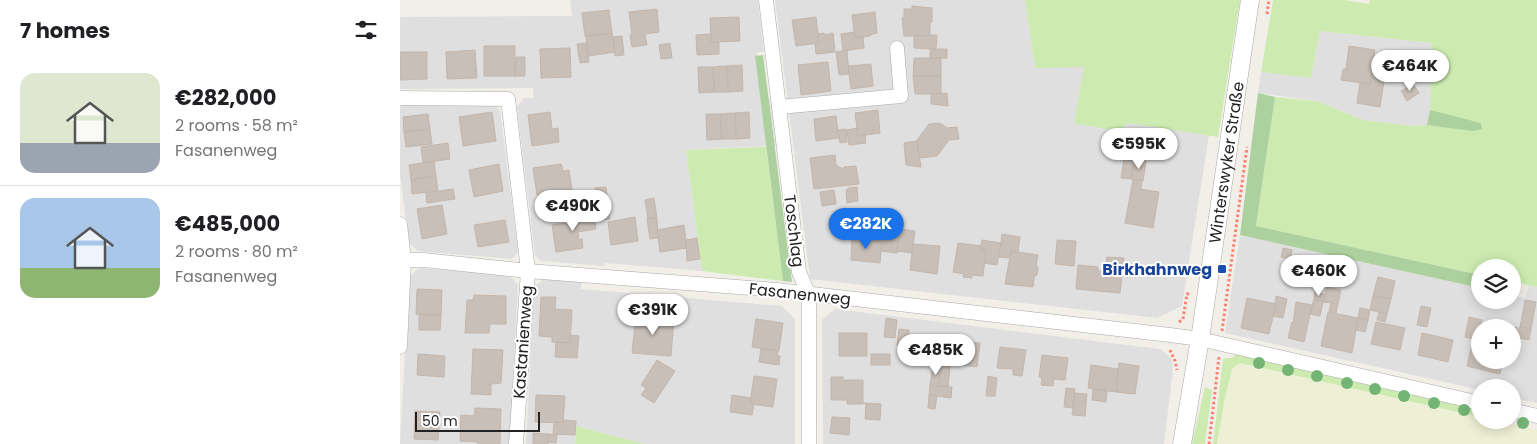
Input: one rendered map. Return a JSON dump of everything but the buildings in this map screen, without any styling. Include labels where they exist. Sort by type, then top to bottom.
[{"type":"street","name":"Toschlag","points":[[766,0],[799,272],[809,295],[809,444]]},
{"type":"street","name":"Winterswyker Straße","points":[[1182,444],[1200,339],[1250,0]]},
{"type":"street","points":[[779,107],[902,96],[897,48]]},
{"type":"street","name":"Kastanienweg","points":[[400,98],[508,99],[528,271],[516,444]]},
{"type":"street","points":[[400,224],[402,260],[400,347]]},
{"type":"street","name":"Fasanenweg","points":[[402,260],[777,290],[1200,339]]},
{"type":"street","points":[[1200,339],[1471,401]]},
{"type":"street","points":[[1521,412],[1537,416]]},
{"type":"path","points":[[1266,18],[1269,0]]},
{"type":"path","points":[[1209,444],[1220,344],[1248,145]]},
{"type":"path","points":[[1176,324],[1183,319],[1188,294]]},
{"type":"path","points":[[1157,333],[1157,344],[1166,346],[1172,352],[1177,370],[1175,378]]},
{"type":"shaded area","points":[[570,0],[758,1],[764,52],[757,52],[762,99],[770,99],[776,146],[686,150],[702,271],[605,263],[604,266],[541,261],[535,255],[517,107],[524,98],[534,98],[533,88],[400,89],[400,17],[572,16]]},
{"type":"shaded area","points":[[775,0],[1025,0],[1035,68],[1084,66],[1128,123],[1209,135],[1182,306],[1157,318],[810,279]]},
{"type":"shaded area","points":[[1320,31],[1432,43],[1430,110],[1427,125],[1414,126],[1363,120],[1317,101],[1258,93],[1261,72],[1311,78]]},
{"type":"shaded area","points":[[402,105],[494,105],[500,110],[518,252],[512,259],[418,251],[409,243],[400,175],[400,108]]},
{"type":"shaded area","points":[[1240,235],[1471,286],[1471,309],[1521,309],[1521,297],[1525,298],[1529,285],[1537,287],[1537,403],[1521,400],[1521,379],[1471,379],[1471,388],[1225,333]]},
{"type":"shaded area","points":[[419,268],[509,275],[518,285],[510,444],[400,444],[409,277]]},
{"type":"shaded area","points":[[545,278],[581,281],[581,289],[782,306],[795,319],[795,444],[644,444],[576,426],[575,444],[526,444],[534,287]]},
{"type":"shaded area","points":[[835,309],[1160,349],[1170,357],[1173,369],[1164,444],[823,444],[822,320]]},
{"type":"green space","points":[[1025,0],[1240,0],[1218,137],[1128,123],[1118,131],[1074,123],[1084,67],[1035,68]]},
{"type":"green space","points":[[1273,0],[1344,0],[1369,4],[1370,0],[1537,0],[1537,287],[1521,284],[1521,259],[1471,259],[1471,273],[1256,226],[1275,97],[1317,101],[1363,120],[1414,126],[1427,125],[1430,110],[1432,43],[1320,31],[1311,78],[1261,72]]},
{"type":"green space","points":[[763,55],[792,282],[783,281],[755,56]]},
{"type":"green space","points":[[1258,93],[1275,97],[1256,226],[1471,273],[1471,286],[1240,235]]},
{"type":"green space","points":[[1430,110],[1481,123],[1482,129],[1473,131],[1427,125]]},
{"type":"green space","points":[[766,147],[783,281],[702,271],[686,150]]},
{"type":"green space","points":[[1236,351],[1471,405],[1471,415],[1240,363],[1232,369],[1217,444],[1213,444],[1223,359],[1234,357]]},
{"type":"green space","points":[[1240,363],[1471,415],[1471,429],[1521,429],[1521,426],[1537,430],[1537,444],[1217,444],[1232,369]]},
{"type":"green space","points":[[1205,387],[1212,390],[1205,444],[1192,444]]},
{"type":"green space","points":[[576,426],[644,444],[575,444]]},
{"type":"place","name":"Birkhahnweg","points":[[1222,269]]}]
